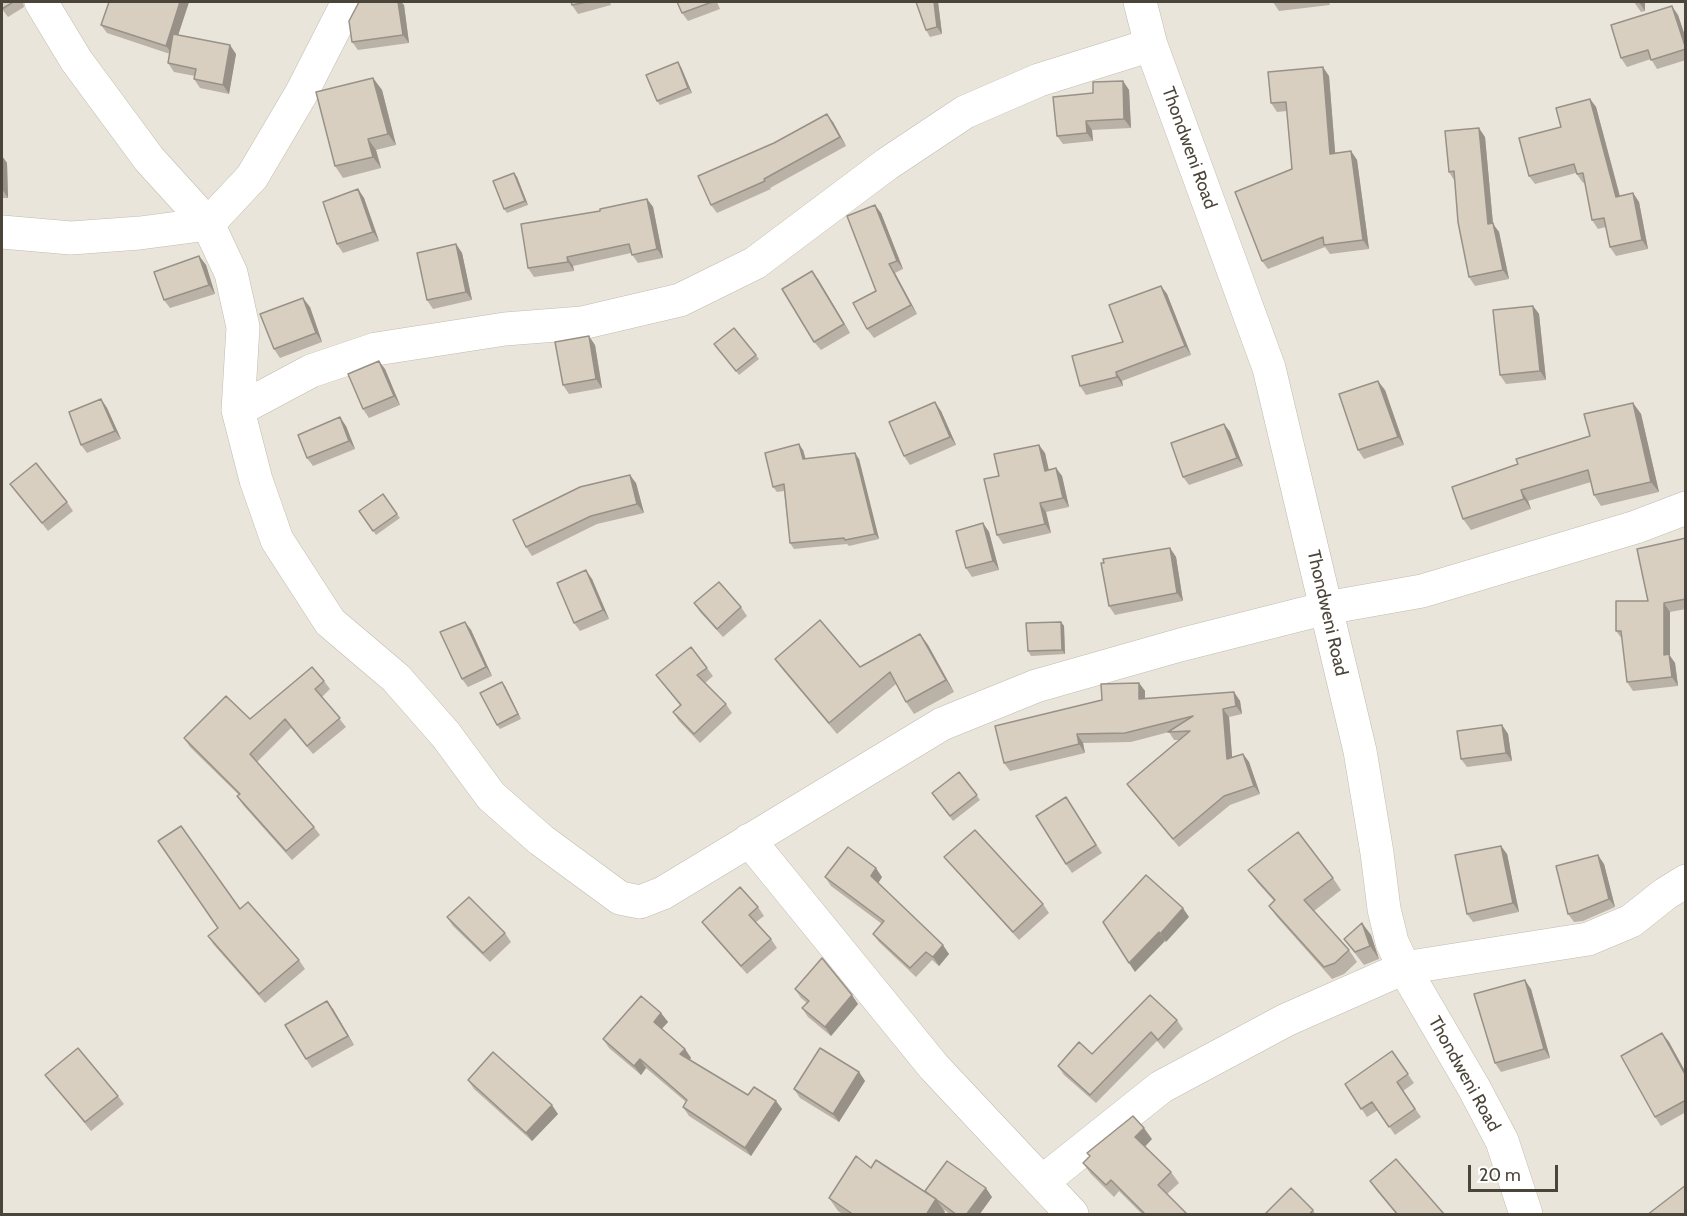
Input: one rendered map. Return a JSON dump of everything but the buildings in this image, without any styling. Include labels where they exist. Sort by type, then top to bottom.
[{"type":"street","points":[[41,2],[76,60],[149,159],[207,224],[231,273],[243,327],[238,410],[256,480],[277,540],[330,622],[396,678],[446,735],[491,796],[541,840],[620,898],[640,902],[663,893],[942,724],[1036,686],[1180,645],[1326,608],[1422,591],[1636,527],[1686,508]]},
{"type":"street","name":"Thondweni Road","points":[[1140,2],[1151,45],[1269,368],[1360,751],[1384,909],[1392,942],[1404,968],[1502,1141],[1526,1215]]},
{"type":"street","points":[[2,232],[71,238],[207,224],[252,177],[301,94],[339,10]]},
{"type":"street","points":[[238,410],[311,371],[376,349],[505,329],[582,323],[680,300],[755,263],[887,164],[965,112],[1039,80],[1151,45]]},
{"type":"street","points":[[749,840],[934,1067],[1072,1215]]},
{"type":"street","points":[[1042,1182],[1161,1087],[1286,1020],[1404,968],[1588,939],[1631,921],[1665,894],[1686,881]]},
{"type":"shaded area","points":[[2,2],[1685,2],[1685,1214],[2,1214]]}]
